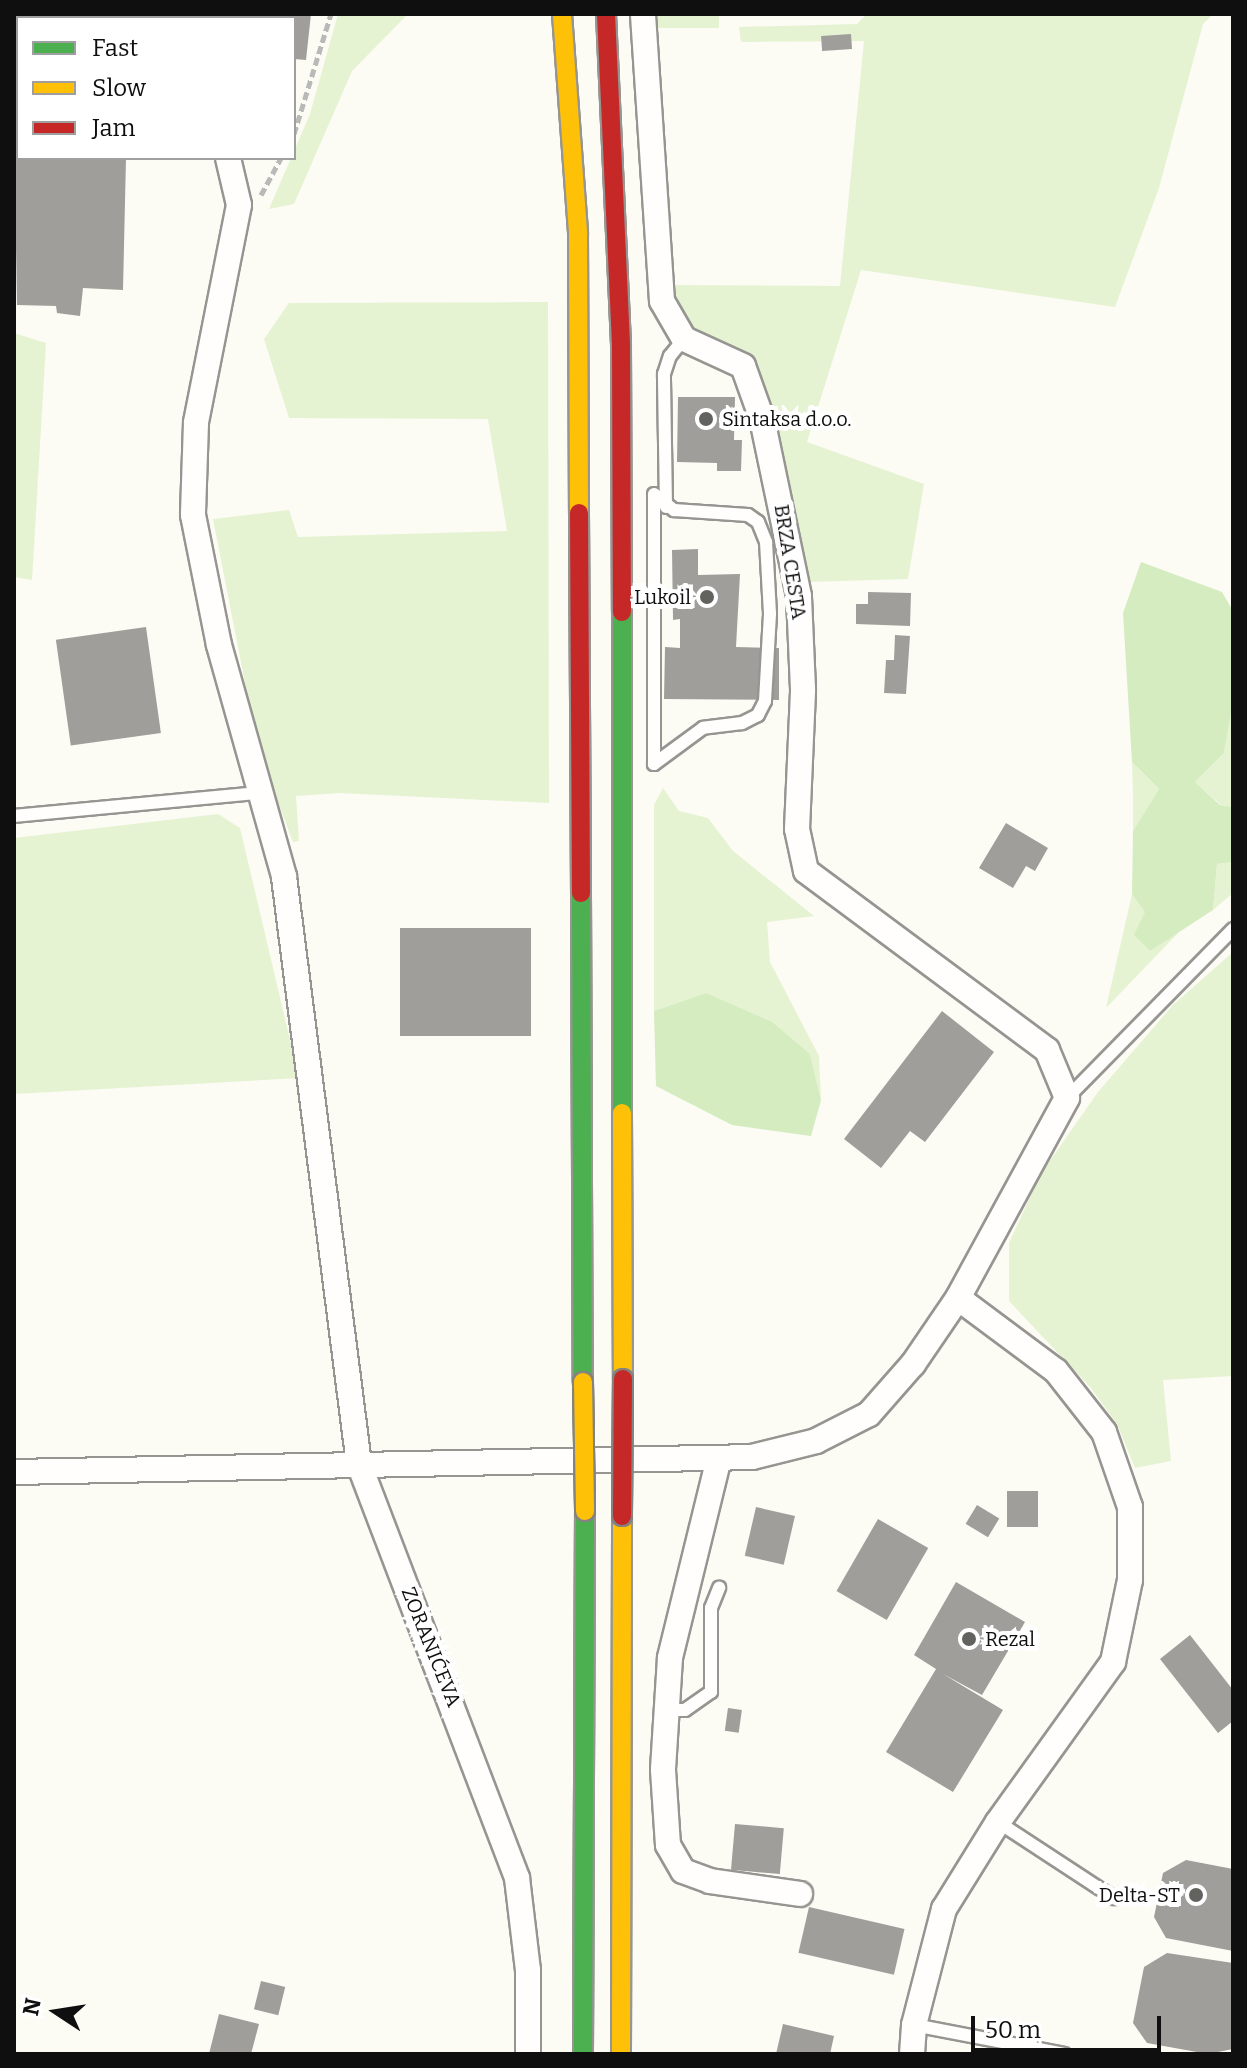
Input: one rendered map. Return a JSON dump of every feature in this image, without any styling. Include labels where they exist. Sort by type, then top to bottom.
[{"type":"highway","points":[[562,14],[578,234],[585,1511],[583,2054]]},
{"type":"highway","points":[[606,14],[621,347],[621,2054]]},
{"type":"highway","points":[[621,347],[644,383],[645,452]]},
{"type":"highway","points":[[623,867],[641,839],[643,784],[654,764]]},
{"type":"street","points":[[643,14],[662,301],[684,339]]},
{"type":"street","name":"ZORANIĆEVA","points":[[235,164],[239,205],[232,249],[209,337],[196,423],[193,515],[219,645],[284,877],[359,1464],[517,1878],[528,1970],[528,2054]]},
{"type":"street","name":"BRZA CESTA","points":[[684,339],[743,366],[762,419],[799,596],[803,689],[797,829],[806,871],[1047,1050],[1067,1098]]},
{"type":"street","points":[[14,1472],[752,1457],[816,1441],[869,1414],[913,1364],[958,1298],[1067,1098]]},
{"type":"street","points":[[912,2054],[914,2025],[944,1909],[998,1822],[1113,1662],[1130,1580],[1130,1507],[1104,1432],[1056,1371],[958,1298]]},
{"type":"street","points":[[719,1458],[670,1658],[665,1710],[668,1845],[683,1871],[710,1881],[800,1894]]},
{"type":"lane","points":[[654,764],[655,493],[664,374],[670,356],[684,339]]},
{"type":"lane","points":[[654,764],[703,728],[742,723],[758,715],[765,701],[770,614],[766,542],[758,522],[748,515],[655,493]]},
{"type":"lane","points":[[758,522],[783,517]]},
{"type":"lane","points":[[14,816],[258,793]]},
{"type":"lane","points":[[1067,1098],[1233,929]]},
{"type":"lane","points":[[665,1710],[685,1710],[711,1692],[711,1608],[719,1588]]},
{"type":"lane","points":[[998,1822],[1114,1898]]},
{"type":"lane","points":[[914,2025],[1064,2054]]},
{"type":"path","points":[[296,128],[331,14]]},
{"type":"green space","points":[[338,14],[408,14],[352,71],[294,204],[269,209],[290,160],[296,160],[296,146],[310,114]]},
{"type":"green space","points":[[649,14],[719,14],[719,28],[649,28]]},
{"type":"green space","points":[[867,14],[1213,14],[1203,24],[1159,188],[1115,307],[861,270],[807,442],[924,484],[908,579],[805,582],[772,408],[755,365],[686,324],[674,308],[669,285],[840,286],[864,41],[741,42],[739,27],[857,24]]},
{"type":"green space","points":[[548,302],[549,803],[340,793],[296,796],[299,841],[293,842],[272,787],[246,688],[213,519],[289,510],[298,537],[507,531],[488,419],[289,418],[264,339],[289,303]]},
{"type":"green space","points":[[14,333],[46,343],[32,580],[14,577]]},
{"type":"green space","points":[[1141,562],[1222,592],[1233,611],[1233,702],[1224,753],[1195,782],[1220,805],[1233,807],[1233,862],[1217,864],[1213,910],[1150,951],[1134,935],[1145,912],[1132,894],[1133,831],[1159,789],[1132,762],[1123,613]]},
{"type":"green space","points":[[1233,702],[1233,807],[1221,805],[1195,782],[1224,753]]},
{"type":"green space","points":[[1132,762],[1159,789],[1133,831],[1133,793]]},
{"type":"green space","points":[[663,788],[679,811],[708,818],[733,851],[814,916],[767,922],[770,962],[819,1056],[821,1100],[810,1054],[706,993],[654,1011],[654,805]]},
{"type":"green space","points":[[218,814],[240,828],[299,1078],[14,1094],[14,838]]},
{"type":"green space","points":[[1233,862],[1233,893],[1213,910],[1217,864]]},
{"type":"green space","points":[[1132,894],[1145,912],[1149,951],[1179,932],[1106,1008]]},
{"type":"green space","points":[[1233,952],[1233,1376],[1163,1380],[1171,1461],[1135,1468],[1117,1424],[1090,1387],[1009,1301],[1009,1243],[1040,1175],[1098,1092],[1173,1005]]},
{"type":"green space","points":[[706,993],[772,1022],[810,1054],[821,1100],[811,1136],[732,1125],[656,1086],[654,1011]]},
{"type":"building","points":[[178,14],[243,14],[242,16]]},
{"type":"building","points":[[285,14],[311,14],[306,60],[296,59],[296,16]]},
{"type":"building","points":[[851,34],[852,49],[822,51],[821,36]]},
{"type":"building","points":[[14,132],[16,160],[126,160],[123,290],[83,288],[80,316],[57,313],[56,306],[17,305]]},
{"type":"building","name":"Sintaksa d.o.o.","points":[[678,397],[735,397],[734,440],[742,440],[741,471],[717,471],[717,463],[677,462]]},
{"type":"building","points":[[698,549],[698,575],[740,574],[736,647],[779,648],[779,700],[664,699],[665,647],[680,648],[680,619],[673,620],[672,550]]},
{"type":"building","points":[[868,592],[911,593],[910,626],[856,624],[856,604],[868,604]]},
{"type":"building","points":[[146,627],[161,733],[71,746],[56,640]]},
{"type":"building","points":[[895,635],[910,636],[906,694],[884,693],[886,660],[894,660]]},
{"type":"building","points":[[1006,823],[1048,848],[1035,871],[1026,866],[1013,888],[979,868]]},
{"type":"building","points":[[400,928],[531,928],[531,1036],[400,1036]]},
{"type":"building","points":[[942,1011],[994,1052],[925,1142],[910,1131],[881,1168],[844,1139]]},
{"type":"building","points":[[1007,1491],[1038,1491],[1038,1527],[1007,1527]]},
{"type":"building","points":[[977,1505],[999,1518],[988,1537],[966,1524]]},
{"type":"building","points":[[756,1507],[795,1516],[784,1565],[745,1556]]},
{"type":"building","points":[[878,1519],[928,1548],[887,1620],[836,1591]]},
{"type":"building","points":[[956,1582],[1025,1622],[982,1695],[943,1674],[1003,1710],[953,1792],[886,1752],[936,1669],[914,1655]]},
{"type":"building","points":[[1190,1635],[1233,1690],[1233,1721],[1218,1733],[1160,1659]]},
{"type":"building","points":[[728,1708],[742,1710],[739,1733],[725,1731]]},
{"type":"building","points":[[735,1824],[784,1828],[780,1874],[731,1870]]},
{"type":"building","name":"Delta-ST","points":[[1186,1860],[1233,1869],[1233,1951],[1166,1938],[1154,1917],[1163,1873]]},
{"type":"building","points":[[809,1907],[904,1929],[894,1975],[798,1953]]},
{"type":"building","points":[[1167,1953],[1233,1963],[1233,2049],[1208,2054],[1147,2043],[1133,2023],[1144,1967]]},
{"type":"building","points":[[261,1981],[285,1987],[278,2015],[254,2009]]},
{"type":"building","points":[[219,2014],[259,2024],[251,2054],[209,2054]]},
{"type":"building","points":[[783,2024],[834,2036],[830,2054],[776,2054]]},
{"type":"traffic: fast","points":[[622,612],[622,1113]]},
{"type":"traffic: fast","points":[[581,893],[583,1382]]},
{"type":"traffic: fast","points":[[583,2054],[585,1511]]},
{"type":"traffic: slow","points":[[562,14],[578,234],[579,513]]},
{"type":"traffic: slow","points":[[622,1113],[623,1379]]},
{"type":"traffic: slow","points":[[583,1382],[585,1511]]},
{"type":"traffic: slow","points":[[621,2054],[622,1516]]},
{"type":"traffic: jam","points":[[606,14],[621,347],[622,612]]},
{"type":"traffic: jam","points":[[579,513],[581,893]]},
{"type":"traffic: jam","points":[[622,1516],[623,1379]]},
{"type":"place","name":"Sintaksa d.o.o.","points":[[706,419]]},
{"type":"place","name":"Lukoil","points":[[707,597]]},
{"type":"place","name":"Rezal","points":[[969,1639]]},
{"type":"place","name":"Delta-ST","points":[[1196,1895]]}]
